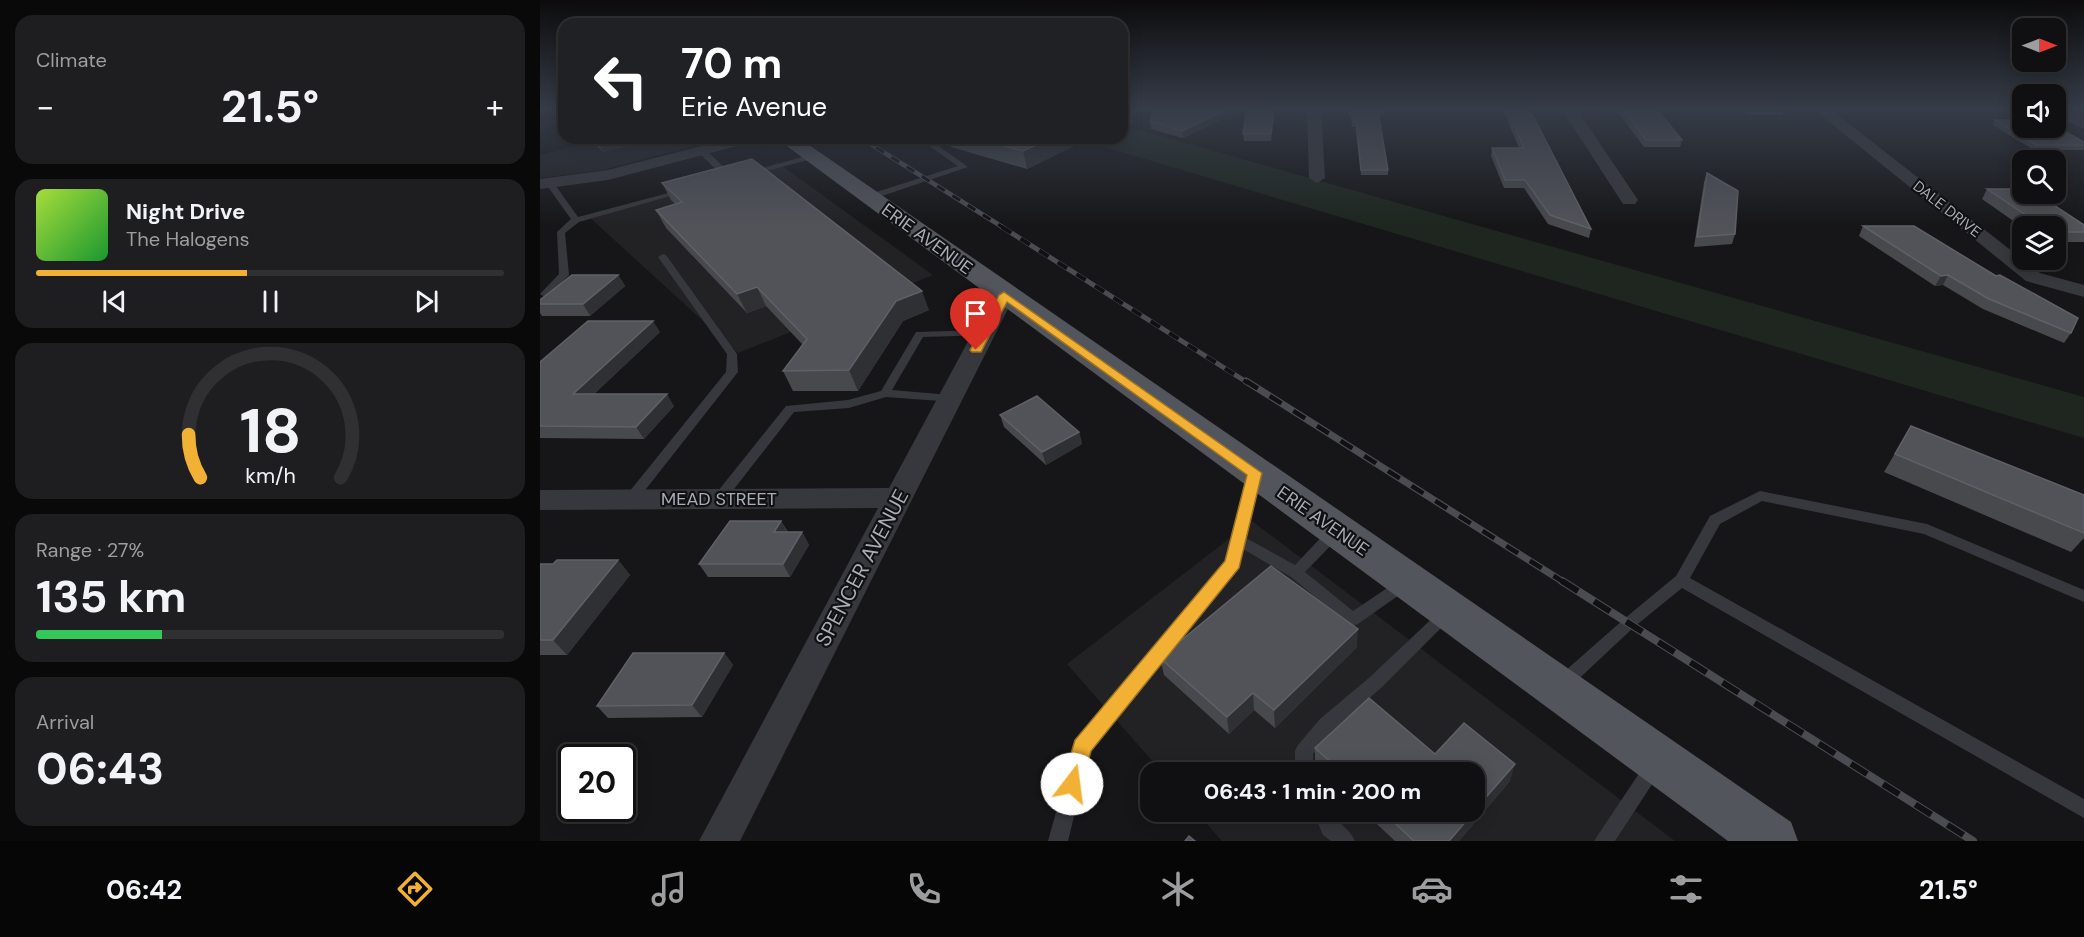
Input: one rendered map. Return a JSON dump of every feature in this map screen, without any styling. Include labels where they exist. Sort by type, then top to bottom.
[{"type":"main road","name":"ERIE AVENUE","points":[[799,147],[1772,841]]},
{"type":"street","points":[[545,184],[608,175],[716,147]]},
{"type":"street","points":[[1316,147],[1317,178]]},
{"type":"street","points":[[1594,147],[1629,200]]},
{"type":"street","name":"DALE DRIVE","points":[[1869,147],[2033,277],[2084,291]]},
{"type":"street","name":"SPENCER AVENUE","points":[[719,841],[1004,295]]},
{"type":"street","name":"MEAD STREET","points":[[540,500],[898,498]]},
{"type":"lane","points":[[720,182],[798,147]]},
{"type":"lane","points":[[870,197],[964,167],[935,147]]},
{"type":"lane","points":[[702,151],[731,178]]},
{"type":"lane","points":[[545,184],[576,220]]},
{"type":"lane","points":[[545,294],[564,275],[561,232],[576,220],[698,188]]},
{"type":"lane","points":[[630,500],[732,372],[732,354],[663,257]]},
{"type":"lane","points":[[885,393],[920,334],[985,333]]},
{"type":"lane","points":[[719,499],[790,408],[849,404],[885,393],[950,399]]},
{"type":"lane","points":[[1058,841],[1082,747],[1233,563],[1255,473]]},
{"type":"lane","points":[[1557,689],[1629,623],[1682,579],[1715,520],[1760,496],[1927,529],[2084,597]]},
{"type":"lane","points":[[1296,573],[1336,531]]},
{"type":"lane","points":[[1239,540],[1296,573],[1353,620],[1408,582]]},
{"type":"lane","points":[[1682,579],[2084,809]]},
{"type":"lane","points":[[1304,762],[1304,752],[1326,725],[1376,682],[1448,611]]},
{"type":"lane","points":[[1604,841],[1658,760]]},
{"type":"lane","points":[[1327,822],[1344,841]]},
{"type":"shaded area","points":[[571,147],[688,147],[603,170],[540,178],[540,155]]},
{"type":"shaded area","points":[[1105,147],[1201,147],[2084,397],[2084,438]]},
{"type":"shaded area","points":[[778,163],[933,275],[738,353],[587,215]]},
{"type":"shaded area","points":[[1252,521],[1675,841],[1222,841],[1205,822],[1485,822],[1485,762],[1153,762],[1067,664]]},
{"type":"building","points":[[1009,147],[1031,147],[1023,151]]},
{"type":"building","points":[[1359,147],[1384,147],[1388,170],[1361,170]]},
{"type":"building","points":[[1549,147],[1591,229],[1550,215],[1525,180],[1505,180],[1492,148]]},
{"type":"building","points":[[752,159],[922,291],[896,301],[849,370],[783,371],[807,339],[757,287],[737,294],[656,210],[682,202],[662,183]]},
{"type":"building","points":[[1707,173],[1738,191],[1735,234],[1697,237]]},
{"type":"building","points":[[1987,189],[2012,189],[2012,204],[2052,204],[2084,225],[2084,232],[2066,232],[2066,216],[2027,216]]},
{"type":"building","points":[[1863,226],[1914,226],[1996,276],[2000,275],[2078,318],[2071,333],[1989,299],[1948,275],[1941,276]]},
{"type":"building","points":[[572,275],[618,275],[583,304],[540,304],[540,300]]},
{"type":"building","points":[[588,321],[653,321],[573,394],[667,394],[636,427],[540,426],[540,362]]},
{"type":"building","points":[[1037,396],[1079,432],[1042,452],[1000,415]]},
{"type":"building","points":[[1911,426],[2084,495],[2084,533],[1895,454]]},
{"type":"building","points":[[730,521],[781,521],[774,532],[802,532],[783,564],[699,564]]},
{"type":"building","points":[[557,560],[618,560],[553,640],[540,640],[540,564],[553,564]]},
{"type":"building","points":[[1271,566],[1358,629],[1274,710],[1253,693],[1227,717],[1160,658]]},
{"type":"building","points":[[633,653],[724,653],[692,705],[597,706]]},
{"type":"building","points":[[1369,698],[1435,754],[1464,723],[1515,764],[1485,798],[1485,762],[1331,762],[1315,748]]},
{"type":"building","points":[[1394,822],[1465,822],[1449,841],[1414,841]]},
{"type":"building","points":[[1189,836],[1195,841],[1185,841]]},
{"type":"railway","points":[[876,147],[1004,228]]},
{"type":"railway","points":[[1002,227],[1248,383]]},
{"type":"railway","points":[[1246,381],[1565,583]]},
{"type":"railway","points":[[1562,581],[1973,841]]},
{"type":"route","points":[[976,350],[1004,295],[1255,473],[1233,563],[1082,747],[1072,784]]}]
